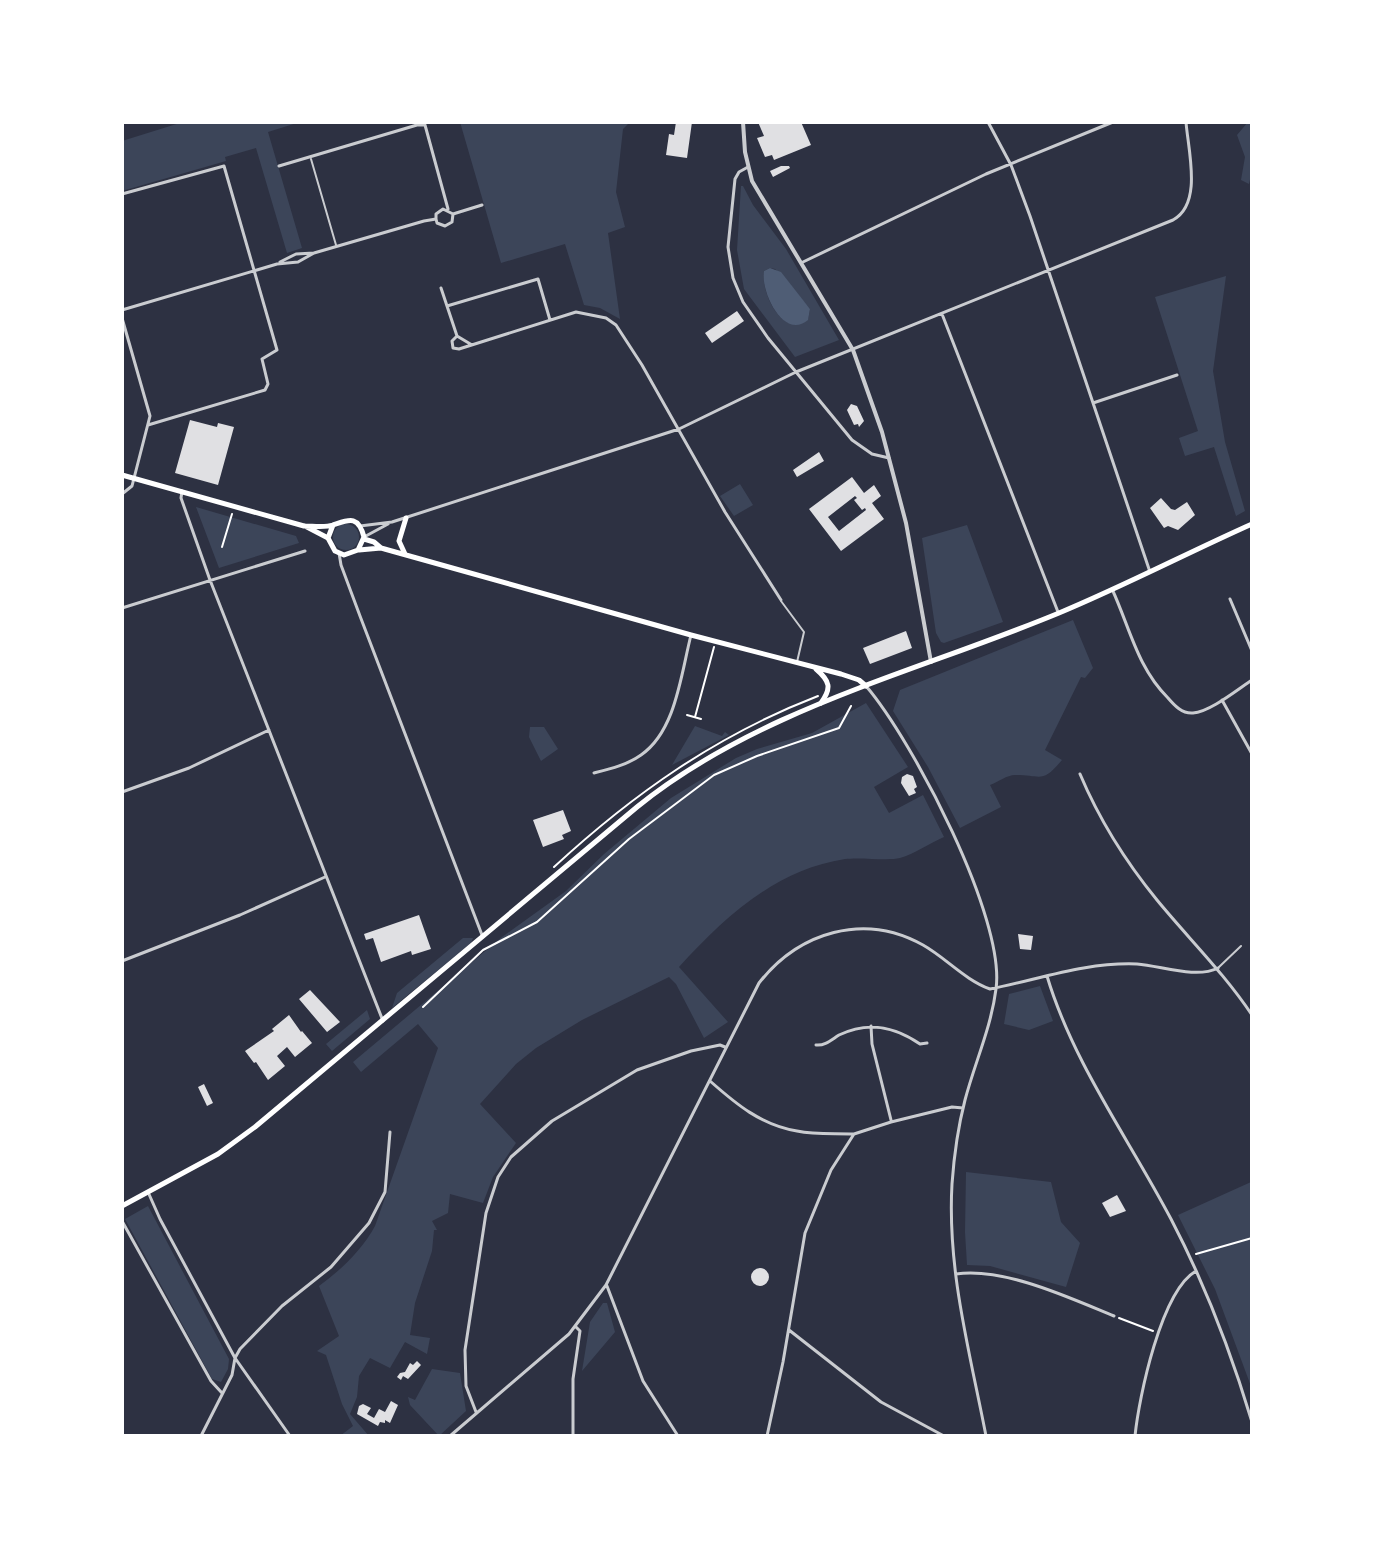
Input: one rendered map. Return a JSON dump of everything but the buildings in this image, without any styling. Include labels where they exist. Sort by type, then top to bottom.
[{"type":"main road","points":[[122,475],[304,526],[328,538]]},
{"type":"main road","points":[[405,555],[399,541],[406,518]]},
{"type":"main road","points":[[304,526],[333,525],[345,519],[360,526],[364,538],[358,550]]},
{"type":"main road","points":[[333,525],[328,538],[331,547],[339,553],[349,555],[358,550],[381,548],[859,680],[866,686]]},
{"type":"main road","points":[[122,1206],[235,1142],[666,784],[722,749],[866,686],[1058,613],[1250,525]]},
{"type":"main road","points":[[364,538],[381,548]]},
{"type":"main road","points":[[815,669],[827,678],[829,685],[828,694],[820,705]]},
{"type":"street","points":[[743,122],[748,167],[758,193],[803,262],[853,350],[889,458],[908,534],[931,662]]},
{"type":"street","points":[[988,122],[1011,165],[1150,572]]},
{"type":"street","points":[[803,262],[986,174],[1113,122]]},
{"type":"street","points":[[360,526],[406,518],[679,429],[796,372],[1182,216],[1188,205],[1190,187],[1186,122]]},
{"type":"street","points":[[279,166],[425,125],[448,209],[453,214]]},
{"type":"street","points":[[122,194],[224,166],[277,350],[262,359],[268,387],[148,425]]},
{"type":"street","points":[[748,167],[739,172],[735,179],[728,247],[733,278],[743,302],[852,440],[872,454],[889,458]]},
{"type":"street","points":[[453,214],[482,205]]},
{"type":"street","points":[[436,219],[439,210],[448,209]]},
{"type":"street","points":[[436,219],[441,226],[449,225],[453,214]]},
{"type":"street","points":[[122,310],[277,264],[298,262],[314,253],[436,219]]},
{"type":"street","points":[[447,306],[538,279],[550,320]]},
{"type":"street","points":[[441,288],[457,336],[472,345]]},
{"type":"street","points":[[457,336],[452,341],[453,348],[459,349],[576,312],[606,318],[616,325],[725,512],[781,600]]},
{"type":"street","points":[[942,314],[1058,613]]},
{"type":"street","points":[[122,318],[150,416],[132,486],[122,494]]},
{"type":"street","points":[[1093,403],[1177,375]]},
{"type":"street","points":[[182,491],[181,498],[210,580],[383,1021]]},
{"type":"street","points":[[364,538],[392,522]]},
{"type":"street","points":[[122,608],[305,551]]},
{"type":"street","points":[[339,553],[360,616],[483,938]]},
{"type":"street","points":[[1112,589],[1142,666],[1178,709],[1186,713],[1197,712],[1252,680]]},
{"type":"street","points":[[1230,599],[1252,651]]},
{"type":"street","points":[[594,773],[637,757],[654,743],[670,712],[691,635]]},
{"type":"street","points":[[866,686],[916,763],[962,854],[994,944],[997,988],[989,1030],[963,1108],[952,1183],[956,1274],[986,1436]]},
{"type":"street","points":[[1222,700],[1252,754]]},
{"type":"street","points":[[122,792],[189,768],[269,730]]},
{"type":"street","points":[[1080,774],[1102,820],[1133,868],[1157,900],[1218,968],[1252,1015]]},
{"type":"street","points":[[122,961],[240,915],[325,877]]},
{"type":"street","points":[[450,1436],[576,1327],[606,1285],[755,990],[770,969],[805,942],[842,930],[886,930],[924,945],[986,988],[1109,965],[1138,964],[1198,972],[1218,968]]},
{"type":"street","points":[[1047,975],[1065,1024],[1087,1070],[1172,1220],[1196,1271],[1218,1322],[1252,1422]]},
{"type":"street","points":[[871,1026],[872,1044],[891,1122]]},
{"type":"street","points":[[816,1045],[871,1026],[902,1032],[920,1044],[927,1043]]},
{"type":"street","points":[[476,1412],[466,1386],[467,1335],[486,1213],[498,1177],[511,1157],[544,1126],[637,1070],[691,1051],[720,1045],[725,1047]]},
{"type":"street","points":[[709,1080],[751,1114],[795,1131],[854,1134],[952,1107],[963,1108]]},
{"type":"street","points":[[201,1436],[232,1375],[235,1358],[268,1319],[331,1267],[369,1223],[385,1192],[390,1132]]},
{"type":"street","points":[[767,1436],[798,1267],[812,1212],[831,1170],[854,1134]]},
{"type":"street","points":[[148,1192],[235,1358],[290,1436]]},
{"type":"street","points":[[122,1221],[211,1381],[222,1393]]},
{"type":"street","points":[[1135,1436],[1142,1390],[1158,1333],[1182,1284],[1196,1271]]},
{"type":"street","points":[[956,1274],[973,1273],[1013,1281],[1114,1316]]},
{"type":"street","points":[[606,1285],[610,1288],[643,1381],[678,1436]]},
{"type":"street","points":[[573,1436],[573,1379],[580,1331],[576,1327]]},
{"type":"street","points":[[789,1329],[881,1402],[944,1436]]},
{"type":"lane","points":[[310,157],[336,247]]},
{"type":"lane","points":[[781,600],[804,632],[797,663]]},
{"type":"lane","points":[[1218,968],[1241,946]]},
{"type":"path","points":[[222,547],[232,513]]},
{"type":"path","points":[[695,717],[715,642]]},
{"type":"path","points":[[743,729],[822,692]]},
{"type":"path","points":[[423,1007],[483,950],[537,922],[629,839],[714,775],[757,756],[839,728],[851,706]]},
{"type":"path","points":[[687,715],[701,719]]},
{"type":"path","points":[[1196,1254],[1252,1238]]},
{"type":"path","points":[[1114,1316],[1153,1331]]},
{"type":"shaded area","points":[[183,122],[300,122],[268,132],[302,248],[287,253],[256,148],[225,157],[226,161],[122,191],[122,141]]},
{"type":"shaded area","points":[[460,122],[630,122],[623,129],[616,192],[625,227],[608,233],[620,319],[600,308],[584,305],[565,244],[501,263]]},
{"type":"shaded area","points":[[1248,122],[1252,122],[1249,184],[1241,180],[1245,157],[1237,135]]},
{"type":"shaded area","points":[[743,186],[753,205],[786,249],[839,340],[795,357],[744,289],[737,250]],"holes":[[[775,269],[810,309],[808,319],[799,324],[790,324],[782,319],[770,301],[764,271]]]},
{"type":"shaded area","points":[[770,268],[781,272],[810,309],[808,320],[799,325],[790,324],[775,310],[764,279],[764,271]]},
{"type":"shaded area","points":[[1226,276],[1213,371],[1225,442],[1245,511],[1236,516],[1214,447],[1185,456],[1179,438],[1198,431],[1155,297]]},
{"type":"shaded area","points":[[740,484],[753,505],[734,516],[720,496]]},
{"type":"shaded area","points":[[196,507],[296,536],[299,543],[219,568]]},
{"type":"shaded area","points":[[346,524],[355,528],[359,537],[355,546],[346,550],[337,546],[333,537],[337,528]]},
{"type":"shaded area","points":[[967,525],[1003,622],[944,643],[936,633],[922,538]]},
{"type":"shaded area","points":[[1073,620],[1093,668],[1085,678],[1081,677],[1045,750],[1062,760],[1045,775],[1012,775],[990,785],[1001,807],[960,828],[928,767],[893,711],[900,690]]},
{"type":"shaded area","points":[[866,703],[908,767],[874,787],[889,813],[923,795],[944,837],[900,858],[845,859],[796,873],[753,898],[733,914],[679,967],[728,1022],[704,1038],[676,984],[669,977],[582,1020],[516,1064],[480,1104],[516,1143],[493,1177],[483,1203],[450,1194],[448,1213],[432,1221],[437,1230],[434,1230],[432,1251],[415,1303],[410,1335],[430,1338],[427,1354],[405,1342],[390,1368],[370,1358],[359,1376],[357,1397],[350,1414],[369,1436],[340,1436],[353,1426],[342,1404],[326,1355],[317,1351],[339,1336],[319,1286],[350,1259],[375,1226],[438,1048],[418,1024],[361,1072],[353,1062],[502,937],[566,891],[604,854],[671,798],[736,758],[812,733]]},
{"type":"shaded area","points":[[695,726],[722,736],[725,732],[729,735],[672,765]]},
{"type":"shaded area","points":[[530,727],[544,727],[558,749],[541,761],[529,737]]},
{"type":"shaded area","points":[[463,938],[473,938],[471,943],[392,1008],[397,993]]},
{"type":"shaded area","points":[[1040,986],[1053,1021],[1029,1030],[1004,1024],[1009,994]]},
{"type":"shaded area","points":[[367,1010],[370,1019],[332,1051],[326,1044]]},
{"type":"shaded area","points":[[966,1172],[1051,1182],[1061,1222],[1080,1243],[1066,1287],[990,1266],[967,1265]]},
{"type":"shaded area","points":[[1251,1182],[1252,1389],[1215,1289],[1178,1215]]},
{"type":"shaded area","points":[[148,1206],[229,1359],[221,1382],[212,1379],[125,1219]]},
{"type":"shaded area","points":[[603,1303],[607,1303],[615,1332],[582,1371],[590,1322]]},
{"type":"shaded area","points":[[432,1369],[460,1373],[466,1411],[439,1436],[410,1405],[408,1397],[415,1400]]}]
